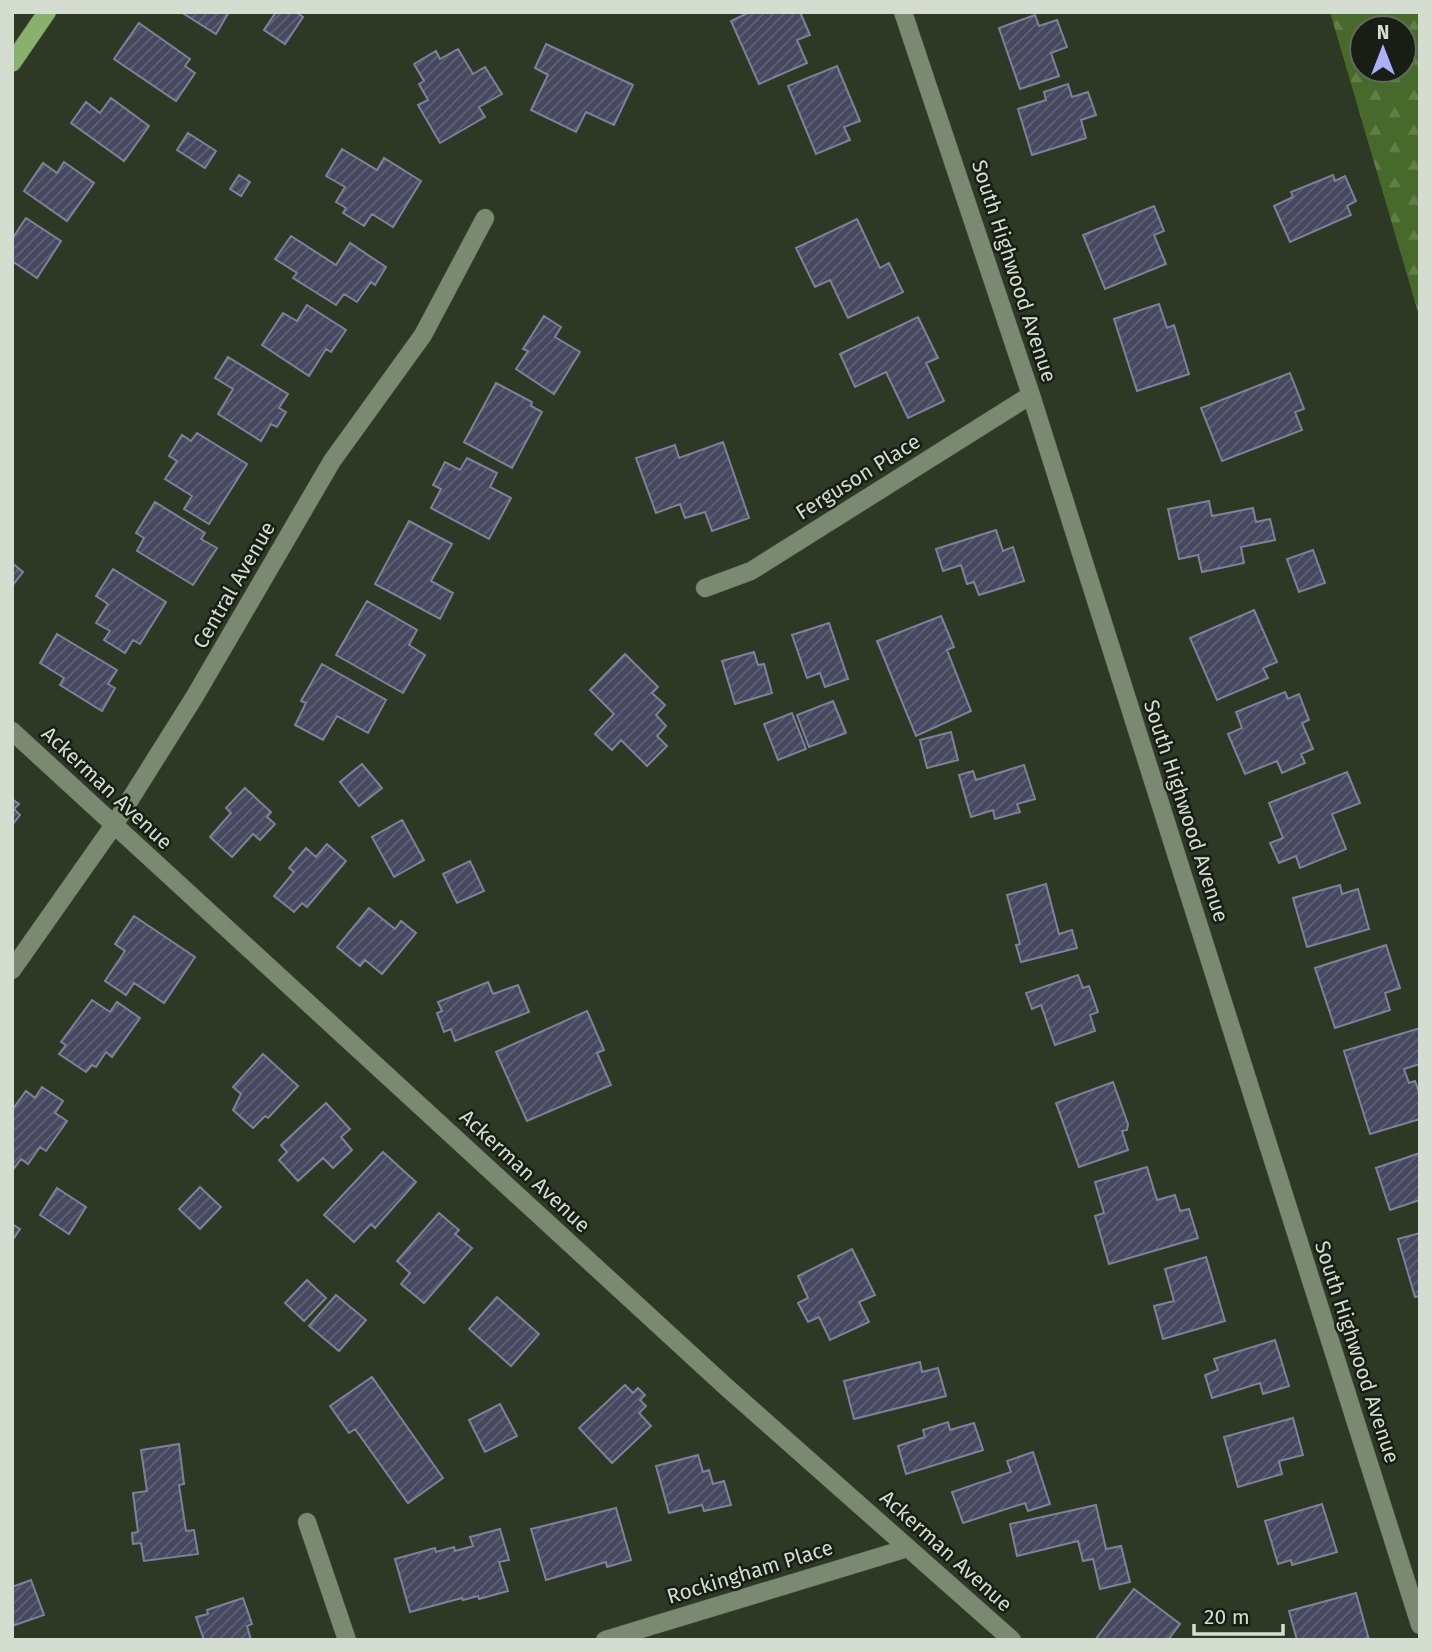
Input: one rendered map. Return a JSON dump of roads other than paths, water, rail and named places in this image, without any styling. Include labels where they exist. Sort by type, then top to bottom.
[{"type":"main road","points":[[12,63],[47,12]]},
{"type":"street","name":"South Highwood Avenue","points":[[903,12],[1031,395],[1420,1626]]},
{"type":"street","name":"Central Avenue","points":[[12,970],[114,825],[195,696],[332,461],[423,335],[485,218]]},
{"type":"street","name":"Ferguson Place","points":[[705,588],[751,572],[1031,395]]},
{"type":"street","name":"Ackerman Avenue","points":[[12,731],[724,1385],[1012,1640]]},
{"type":"street","points":[[307,1522],[347,1640]]},
{"type":"street","name":"Rockingham Place","points":[[605,1640],[908,1548]]}]
